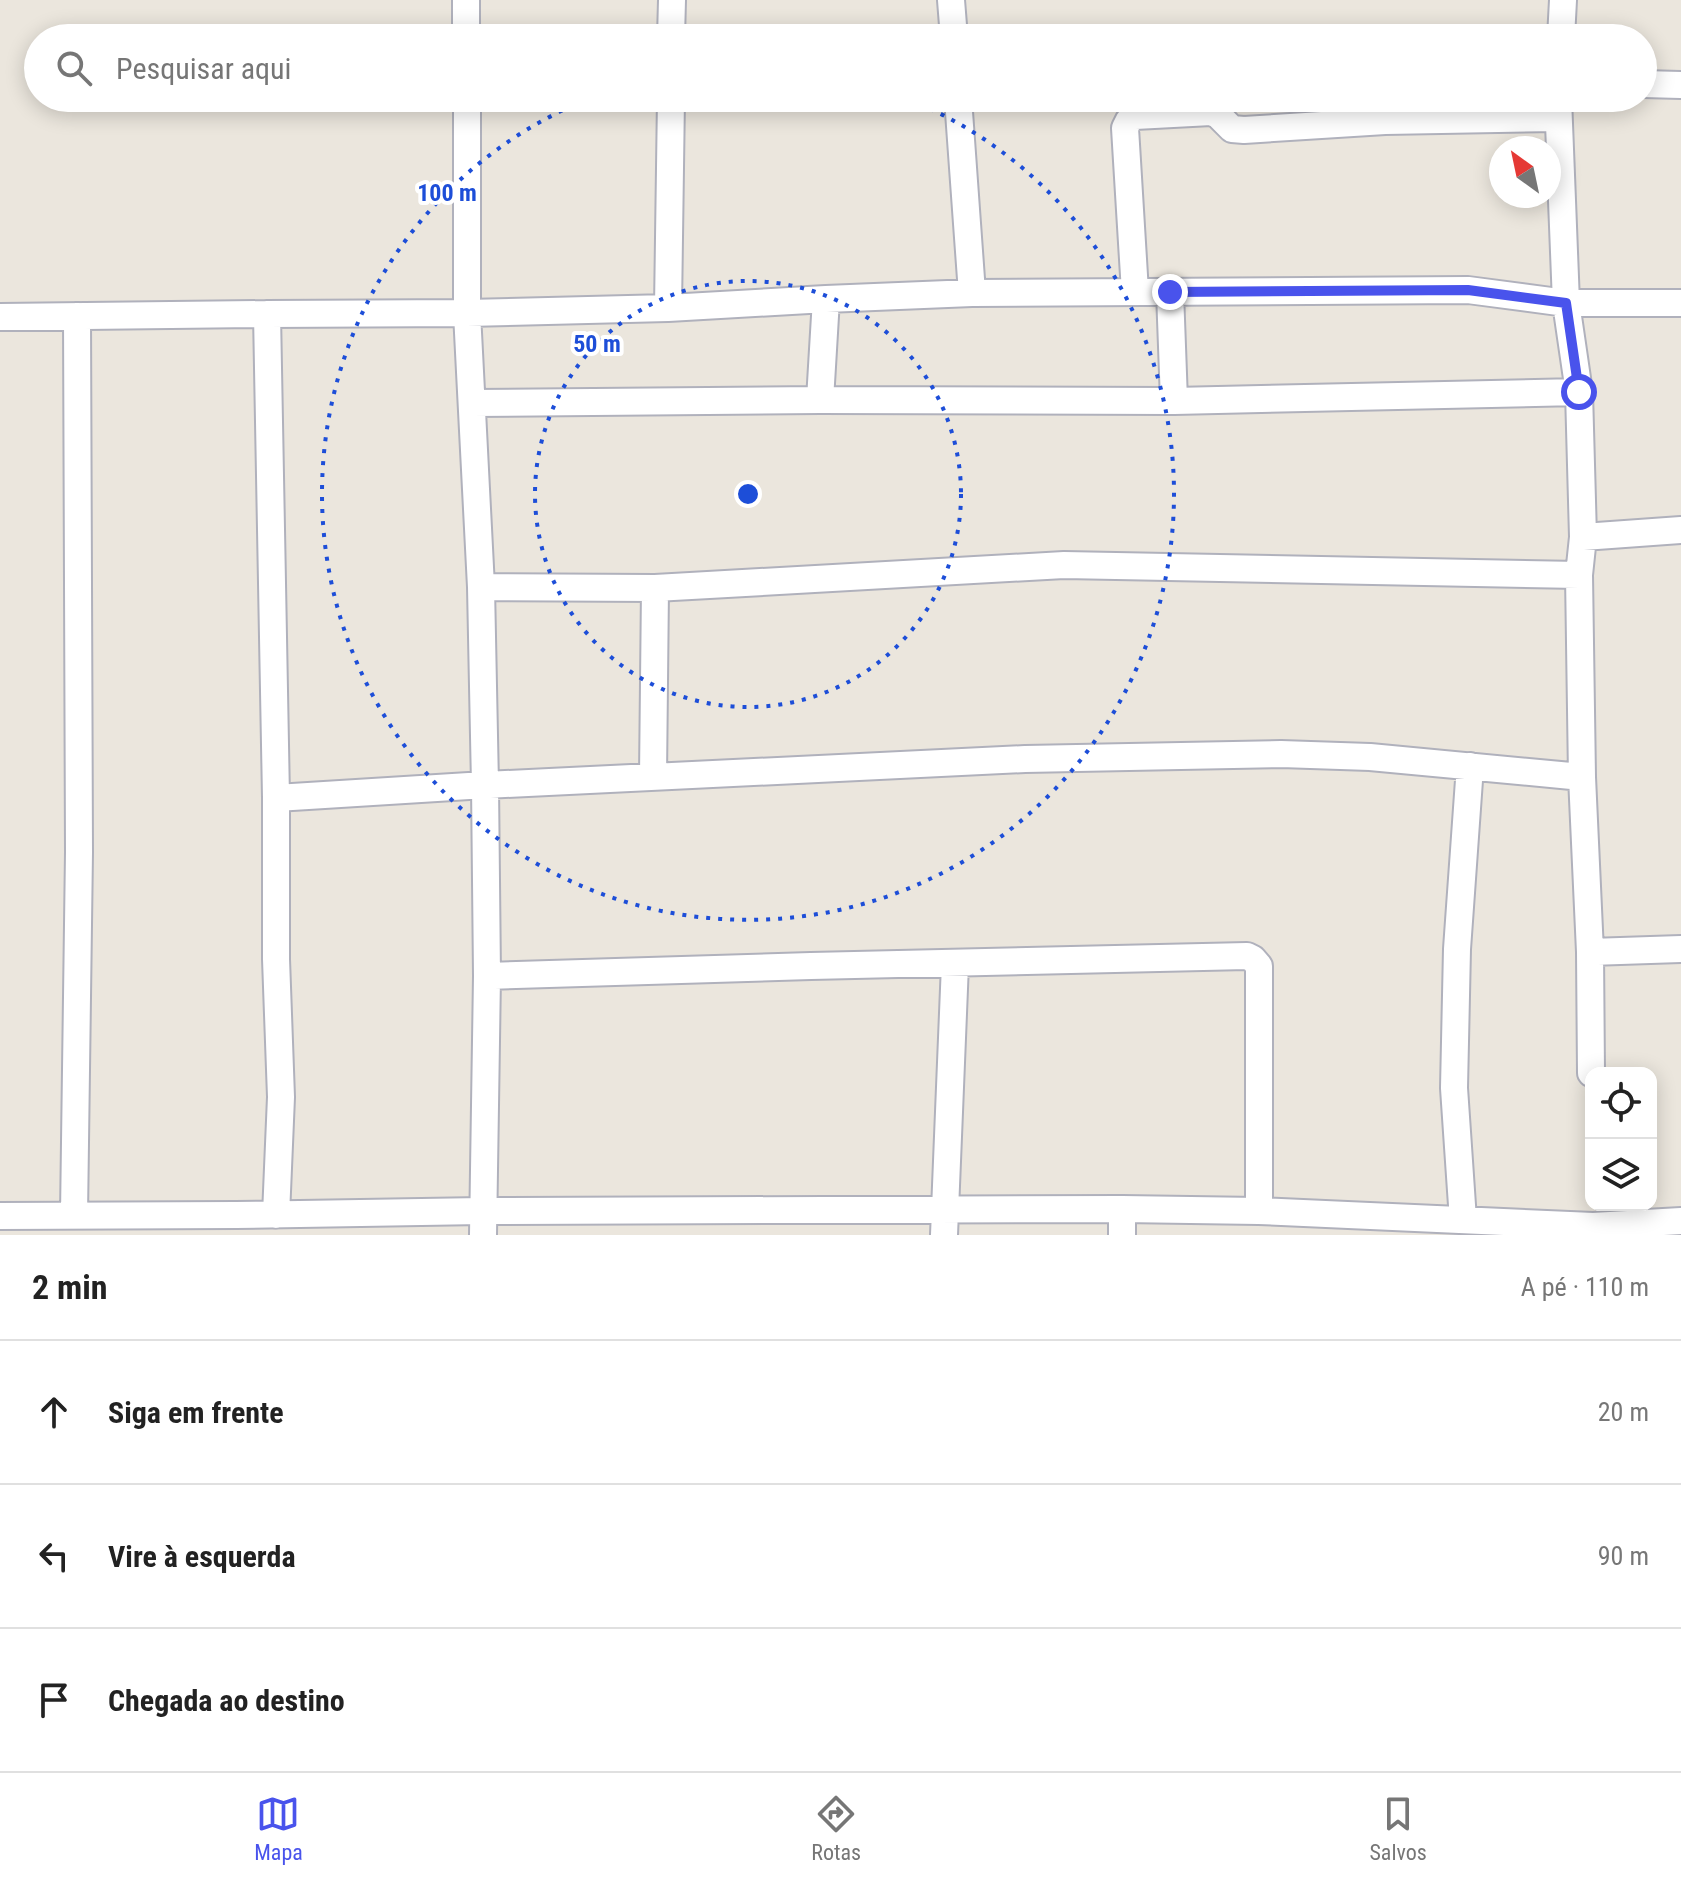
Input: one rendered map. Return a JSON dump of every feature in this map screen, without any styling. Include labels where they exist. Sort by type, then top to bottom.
[{"type":"street","points":[[466,0],[466,24]]},
{"type":"street","points":[[671,24],[672,0]]},
{"type":"street","points":[[951,0],[953,24]]},
{"type":"street","points":[[1562,24],[1563,0]]},
{"type":"street","points":[[1657,84],[1681,85]]},
{"type":"street","points":[[467,112],[467,313],[481,587],[485,785],[487,976],[482,1223]]},
{"type":"street","points":[[668,308],[671,112]]},
{"type":"street","points":[[959,112],[972,293]]},
{"type":"street","points":[[1135,292],[1125,128],[1135,116],[1211,112],[1232,129],[1244,130],[1504,112]]},
{"type":"street","points":[[1557,112],[1566,303],[1579,392],[1583,537],[1579,575],[1582,777],[1590,952],[1591,1067]]},
{"type":"street","points":[[0,317],[467,313],[668,308],[972,293],[1468,290],[1566,303],[1681,303]]},
{"type":"street","points":[[1170,292],[1174,401]]},
{"type":"street","points":[[820,400],[826,299]]},
{"type":"street","points":[[267,314],[276,959],[281,1097],[276,1215]]},
{"type":"street","points":[[74,1215],[79,852],[77,316]]},
{"type":"street","points":[[472,403],[1174,401],[1579,392]]},
{"type":"street","points":[[1583,537],[1681,530]]},
{"type":"street","points":[[481,587],[655,588],[1064,565],[1579,575]]},
{"type":"street","points":[[653,777],[655,588]]},
{"type":"street","points":[[276,798],[1025,759],[1281,754],[1370,757],[1582,777]]},
{"type":"street","points":[[1463,1220],[1454,1072],[1457,949],[1470,766]]},
{"type":"street","points":[[1590,952],[1681,949]]},
{"type":"street","points":[[487,976],[1247,956],[1259,966],[1259,1211]]},
{"type":"street","points":[[944,1235],[955,964]]},
{"type":"street","points":[[0,1216],[74,1215],[236,1225],[276,1215],[482,1223],[944,1208],[1259,1211],[1463,1220],[1681,1221]]},
{"type":"street","points":[[1122,1209],[1122,1235]]},
{"type":"route","points":[[1170,292],[1468,290],[1566,303],[1579,392]]}]
